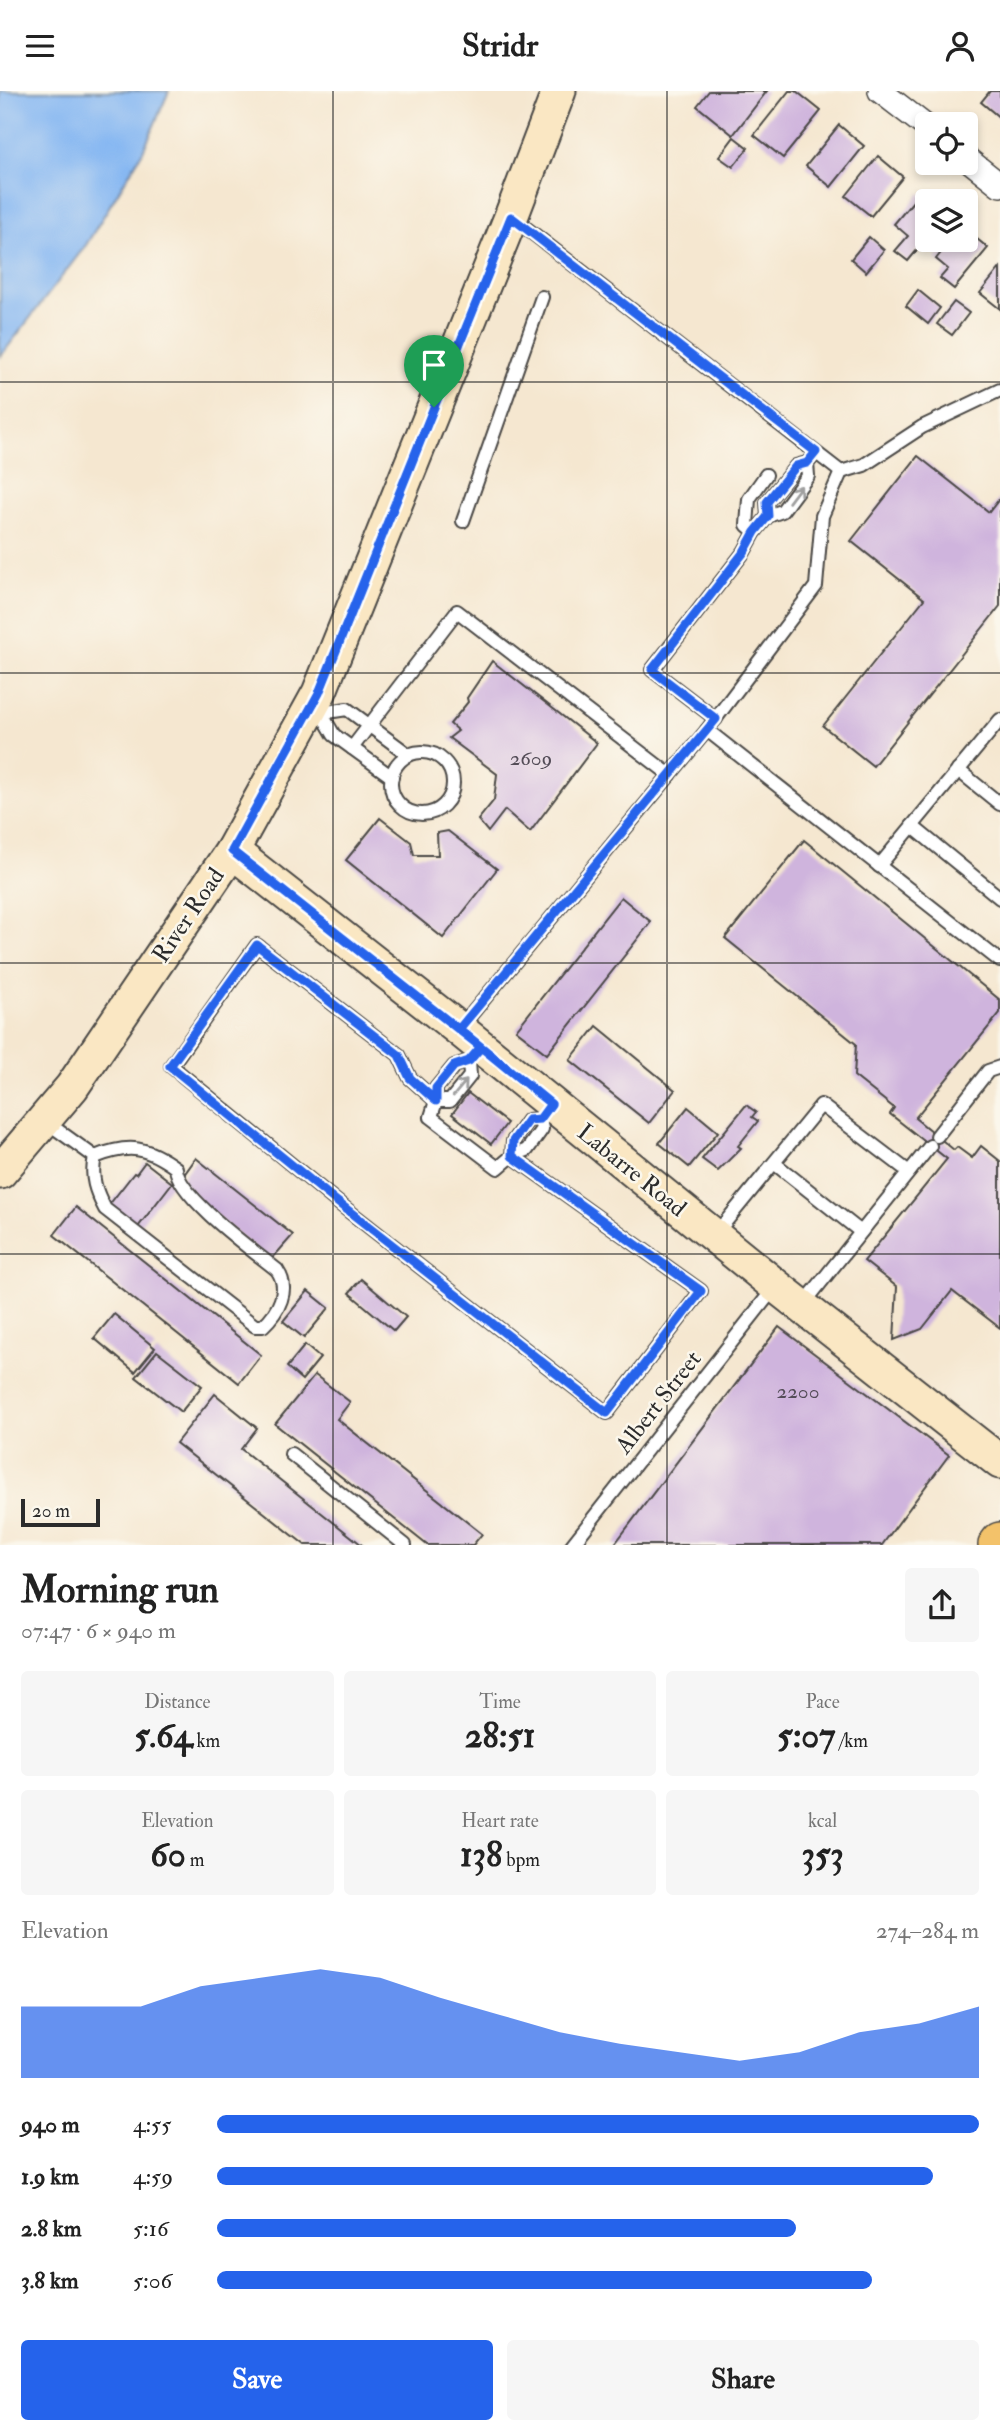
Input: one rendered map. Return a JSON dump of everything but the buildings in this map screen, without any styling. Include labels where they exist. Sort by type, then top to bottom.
[{"type":"main road","name":"River Road","points":[[0,1172],[72,1087],[232,851],[316,710],[319,693],[559,91]]},
{"type":"main road","name":"Labarre Road","points":[[232,851],[545,1111],[714,1236],[1000,1462]]},
{"type":"street","points":[[880,91],[915,118]]},
{"type":"street","points":[[978,168],[1000,185]]},
{"type":"lane","points":[[511,217],[811,458],[841,472],[864,465],[922,427],[1000,390]]},
{"type":"lane","points":[[463,521],[542,297]]},
{"type":"lane","points":[[716,719],[652,670],[744,552],[768,516],[767,502],[796,466],[811,458]]},
{"type":"lane","points":[[545,1111],[528,1120],[513,1141],[512,1156],[498,1168],[431,1118],[436,1101],[436,1088],[670,775],[708,730],[816,586],[822,516],[841,472]]},
{"type":"lane","points":[[755,532],[747,525],[749,499],[766,475]]},
{"type":"lane","points":[[352,748],[457,611],[670,775]]},
{"type":"lane","points":[[316,710],[347,709],[409,755]]},
{"type":"lane","points":[[316,710],[334,735],[392,777]]},
{"type":"lane","points":[[879,866],[1000,720]]},
{"type":"lane","points":[[708,730],[1000,961]]},
{"type":"lane","points":[[427,753],[436,756],[445,762],[450,771],[453,781],[447,801],[431,813],[411,813],[396,800],[392,791],[392,777],[398,763],[409,755],[427,753]]},
{"type":"lane","points":[[958,770],[1000,804]]},
{"type":"lane","points":[[912,827],[1000,898]]},
{"type":"lane","points":[[470,1046],[470,1076],[450,1101],[436,1101],[410,1078],[399,1055],[257,945],[170,1066],[336,1201],[607,1413],[701,1291],[512,1156]]},
{"type":"lane","points":[[802,1306],[988,1071],[1000,1067]]},
{"type":"lane","points":[[714,1236],[821,1105],[909,1172]]},
{"type":"lane","points":[[45,1121],[95,1157]]},
{"type":"lane","points":[[144,1149],[155,1153],[176,1168],[177,1176],[197,1203],[277,1270],[282,1278],[280,1305],[270,1319],[262,1326],[256,1326],[105,1209],[93,1182],[92,1168],[95,1157],[108,1152],[144,1149]]},
{"type":"lane","points":[[774,1164],[861,1232]]},
{"type":"lane","name":"Albert Street","points":[[572,1545],[776,1286]]},
{"type":"lane","points":[[291,1454],[405,1545]]},
{"type":"water","points":[[0,91],[169,91],[143,151],[86,245],[0,357]]},
{"type":"route","points":[[511,217],[816,452],[807,463],[796,466],[767,502],[768,516],[744,552],[652,670],[716,719],[459,1029],[551,1104],[540,1119],[528,1120],[513,1141],[512,1156],[701,1291],[607,1413],[336,1201],[170,1066],[257,945],[399,1055],[410,1078],[436,1101],[436,1088],[454,1066],[469,1061],[481,1047],[232,851],[319,693],[434,407],[511,217]]}]
